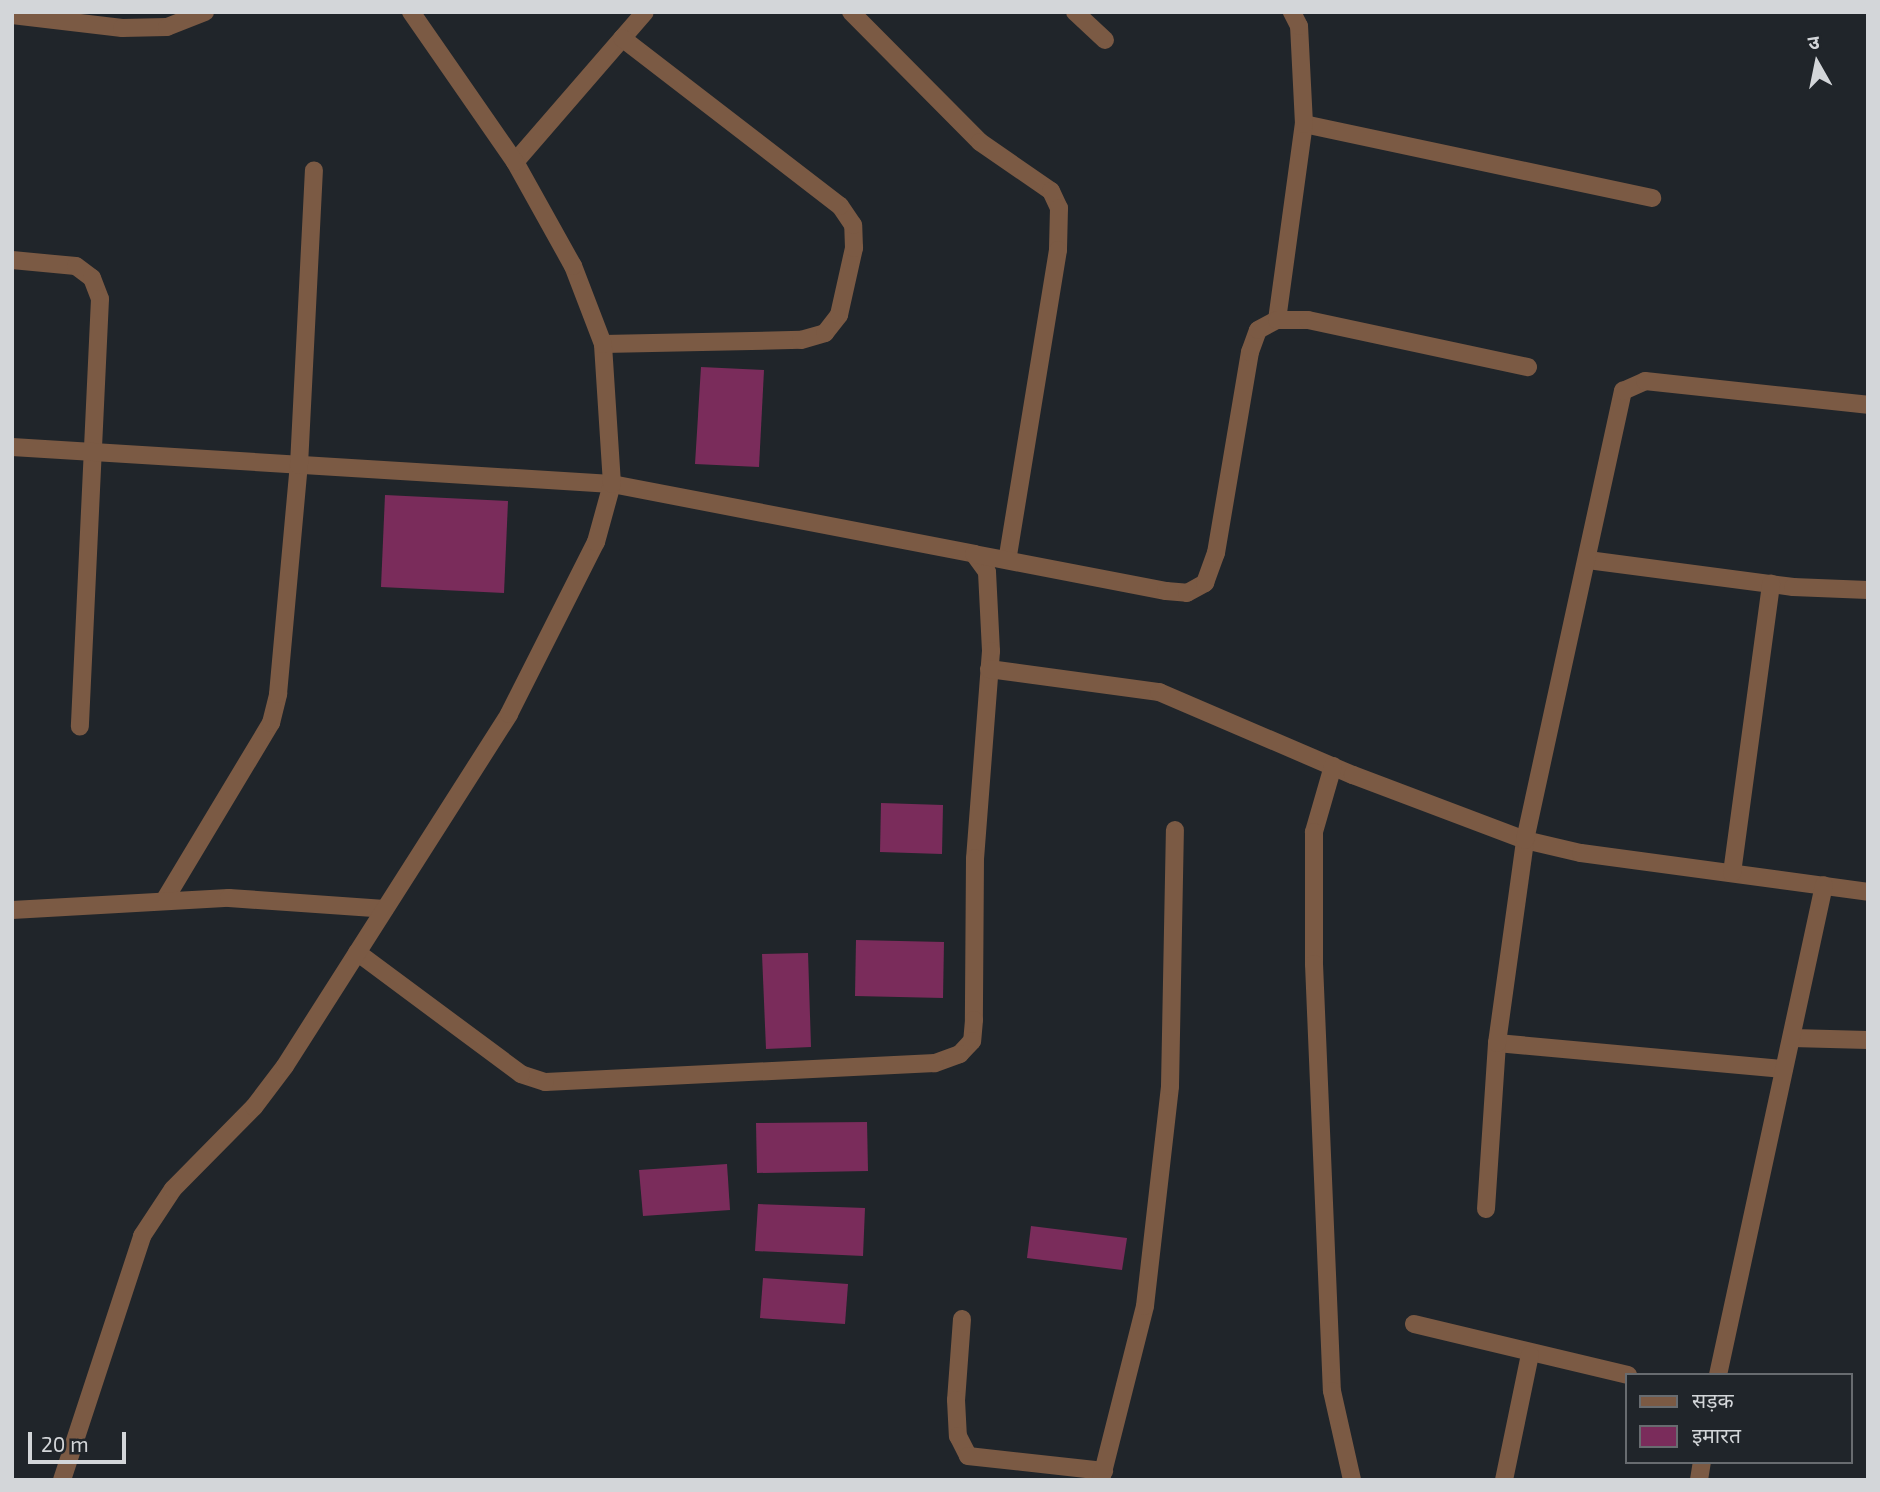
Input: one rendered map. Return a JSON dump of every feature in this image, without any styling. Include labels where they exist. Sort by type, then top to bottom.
[{"type":"street","points":[[12,15],[122,28],[167,27],[205,12]]},
{"type":"street","points":[[62,1480],[142,1236],[173,1189],[254,1107],[285,1066],[509,714],[596,542],[612,484],[603,344],[573,266],[515,162],[411,12]]},
{"type":"street","points":[[515,162],[645,12]]},
{"type":"street","points":[[851,12],[980,142],[1051,191],[1059,208],[1058,250],[1007,560]]},
{"type":"street","points":[[1074,12],[1105,40]]},
{"type":"street","points":[[1277,320],[1304,124],[1299,26],[1292,12]]},
{"type":"street","points":[[603,344],[801,340],[825,333],[839,315],[854,248],[853,225],[840,206],[622,38]]},
{"type":"street","points":[[1304,124],[1652,198]]},
{"type":"street","points":[[164,901],[271,723],[285,649],[299,465],[314,170]]},
{"type":"street","points":[[12,260],[76,266],[92,278],[100,299],[80,727]]},
{"type":"street","points":[[12,447],[612,484],[1187,593],[1205,583],[1216,554],[1250,352],[1258,330],[1277,320],[1308,320],[1528,367]]},
{"type":"street","points":[[1486,1209],[1497,1043],[1525,839],[1588,560],[1620,400],[1631,384],[1695,385],[1868,405]]},
{"type":"street","points":[[357,952],[521,1074],[545,1082],[934,1063],[960,1054],[972,1041],[974,1020],[975,858],[989,669],[987,572],[974,554]]},
{"type":"street","points":[[1588,560],[1771,584],[1868,590]]},
{"type":"street","points":[[1731,873],[1771,584]]},
{"type":"street","points":[[989,669],[1159,692],[1333,766],[1525,839],[1581,853],[1868,892]]},
{"type":"street","points":[[1333,766],[1314,832],[1314,964],[1332,1391],[1352,1480]]},
{"type":"street","points":[[961,1319],[956,1400],[958,1436],[968,1456],[1102,1475],[1145,1306],[1170,1086],[1175,830]]},
{"type":"street","points":[[1718,1373],[1824,885]]},
{"type":"street","points":[[12,909],[229,898],[385,909]]},
{"type":"street","points":[[1792,1038],[1868,1040]]},
{"type":"street","points":[[1497,1043],[1784,1069]]},
{"type":"street","points":[[1414,1324],[1530,1354],[1624,1374]]},
{"type":"street","points":[[1504,1480],[1530,1354]]},
{"type":"building","points":[[701,367],[764,370],[759,467],[695,464]]},
{"type":"building","points":[[385,495],[508,501],[504,593],[381,587]]},
{"type":"building","points":[[881,803],[943,805],[942,854],[880,852]]},
{"type":"building","points":[[856,940],[944,942],[943,998],[855,996]]},
{"type":"building","points":[[808,953],[811,1047],[766,1049],[762,954]]},
{"type":"building","points":[[867,1122],[868,1171],[757,1173],[756,1123]]},
{"type":"building","points":[[727,1164],[730,1210],[643,1216],[639,1170]]},
{"type":"building","points":[[758,1204],[865,1208],[863,1256],[755,1251]]},
{"type":"building","points":[[1031,1226],[1127,1238],[1122,1270],[1027,1258]]},
{"type":"building","points":[[763,1278],[848,1284],[845,1324],[760,1318]]}]
